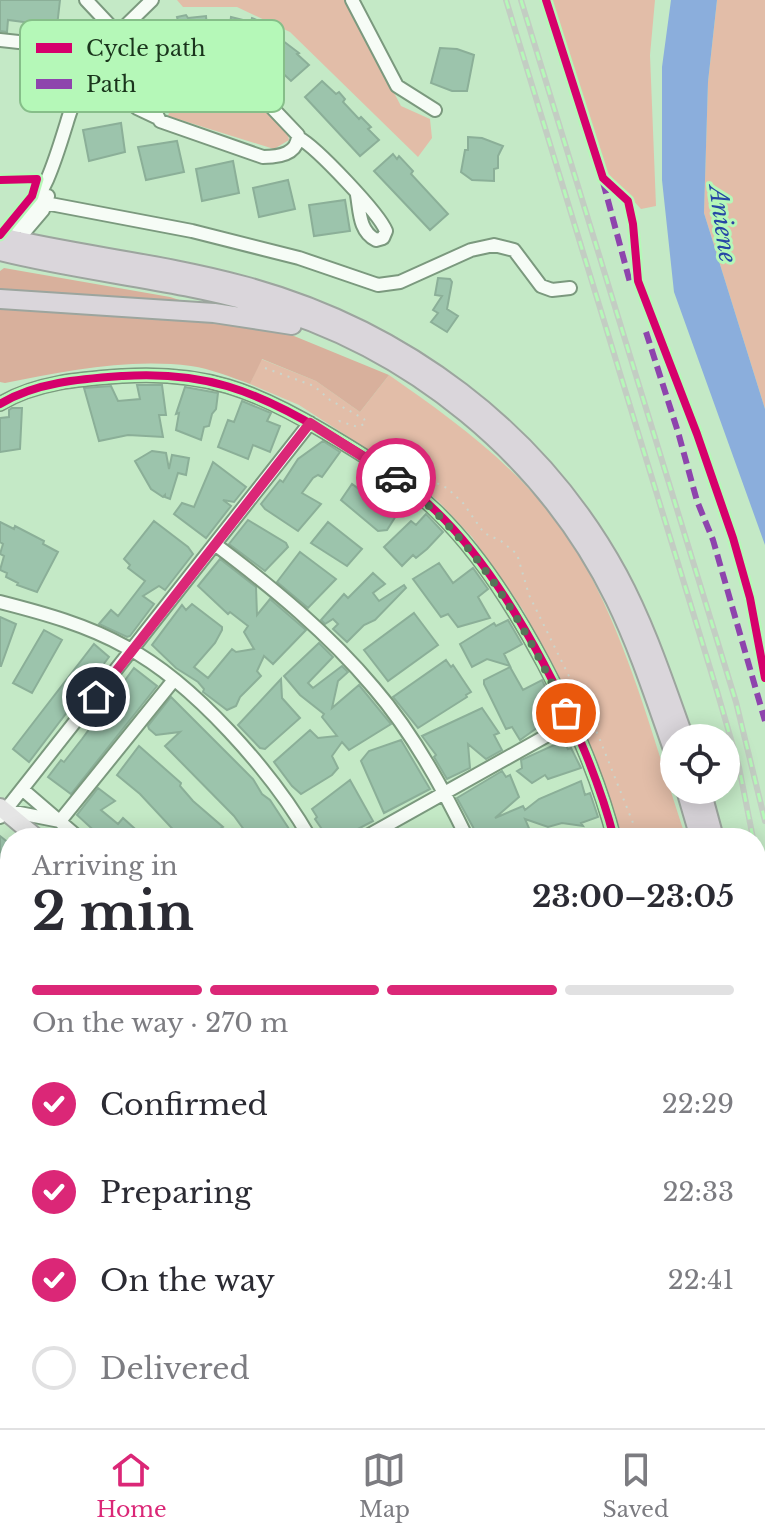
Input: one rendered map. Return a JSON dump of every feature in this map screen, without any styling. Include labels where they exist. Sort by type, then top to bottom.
[{"type":"highway","points":[[0,237],[203,276],[277,295],[374,335],[456,387],[532,456],[561,489],[600,544],[645,631],[679,724]]},
{"type":"highway","points":[[0,251],[242,299],[280,310],[341,334],[409,372],[466,413],[505,447],[550,497],[584,545],[616,600],[641,657],[664,724]]},
{"type":"highway","points":[[0,299],[214,313],[341,334]]},
{"type":"highway","points":[[690,804],[697,828]]},
{"type":"highway","points":[[705,804],[711,828]]},
{"type":"main road","points":[[2,812],[24,828]]},
{"type":"street","points":[[86,0],[105,20]]},
{"type":"street","points":[[132,20],[152,0]]},
{"type":"street","points":[[352,0],[397,86],[435,110]]},
{"type":"street","points":[[0,40],[20,42]]},
{"type":"street","points":[[50,177],[22,229],[45,203],[70,112]]},
{"type":"street","points":[[157,112],[160,121],[263,157],[288,153],[297,145],[299,138]]},
{"type":"street","points":[[278,112],[299,138],[310,144],[357,195]]},
{"type":"street","points":[[45,203],[192,231],[299,258],[378,285],[400,282],[471,250],[494,245],[514,250],[541,286],[552,290],[570,288]]},
{"type":"street","points":[[0,404],[27,391],[78,380],[167,374],[211,381],[279,405],[388,472],[427,502],[453,529],[518,619],[571,722],[610,828]]},
{"type":"street","points":[[2,812],[310,423]]},
{"type":"street","points":[[216,545],[289,603],[355,666],[401,723],[462,828]]},
{"type":"street","points":[[0,602],[80,626],[132,650],[206,710],[283,795],[304,828]]},
{"type":"street","points":[[60,821],[173,681]]},
{"type":"street","points":[[382,828],[571,722]]},
{"type":"street","points":[[22,789],[68,828]]},
{"type":"street","points":[[2,812],[60,821]]},
{"type":"path","points":[[265,368],[314,386],[366,423],[358,427],[339,421],[336,424],[338,428]]},
{"type":"shaded area","points":[[177,0],[345,0],[401,106],[430,119],[432,138],[418,157],[284,29],[284,20],[265,20],[237,7],[183,7]]},
{"type":"shaded area","points":[[552,0],[655,0],[650,55],[656,206],[641,209],[603,168]]},
{"type":"shaded area","points":[[717,0],[765,0],[765,409],[704,213],[708,82]]},
{"type":"shaded area","points":[[169,112],[268,112],[286,126],[289,140],[274,149],[168,116]]},
{"type":"shaded area","points":[[4,268],[170,297],[294,336],[389,375],[360,412],[316,381],[262,359],[250,384],[198,367],[168,364],[97,367],[0,382],[0,271]]},
{"type":"shaded area","points":[[261,359],[316,381],[360,412],[389,375],[463,429],[530,490],[568,538],[606,607],[622,644],[660,758],[660,804],[675,804],[683,828],[617,828],[578,719],[551,663],[523,610],[472,537],[438,501],[403,472],[299,405],[250,384]]},
{"type":"water","points":[[671,0],[717,0],[708,82],[704,213],[765,409],[765,545],[674,292],[662,180],[662,67]]},
{"type":"building","points":[[0,0],[60,0],[58,20],[8,20],[7,32],[0,31]]},
{"type":"building","points":[[206,16],[206,20],[178,20],[177,17]]},
{"type":"building","points":[[284,42],[309,65],[291,81],[284,74]]},
{"type":"building","points":[[440,48],[457,49],[474,55],[467,91],[452,91],[431,83]]},
{"type":"building","points":[[322,81],[336,94],[339,92],[345,99],[343,102],[371,127],[368,129],[379,140],[360,156],[305,97]]},
{"type":"building","points":[[121,123],[125,152],[89,161],[83,130]]},
{"type":"building","points":[[468,137],[482,138],[503,146],[498,156],[498,168],[494,169],[494,181],[472,180],[461,172],[465,150],[468,150]]},
{"type":"building","points":[[177,141],[184,172],[146,180],[138,147]]},
{"type":"building","points":[[393,154],[413,171],[411,174],[448,214],[430,230],[374,171]]},
{"type":"building","points":[[233,161],[239,193],[202,201],[196,169]]},
{"type":"building","points":[[288,180],[295,209],[259,217],[253,188]]},
{"type":"building","points":[[345,200],[350,231],[314,236],[309,205]]},
{"type":"building","points":[[438,278],[452,282],[447,309],[458,316],[447,332],[431,322],[438,313],[433,310],[442,296],[435,295]]},
{"type":"building","points":[[137,385],[162,385],[166,415],[159,415],[163,437],[128,435],[99,441],[84,388],[111,386],[118,401],[140,399]]},
{"type":"building","points":[[185,387],[218,393],[216,409],[209,426],[204,427],[201,440],[176,430],[179,413],[176,414]]},
{"type":"building","points":[[242,401],[271,413],[267,421],[280,426],[270,452],[253,445],[248,459],[218,447],[228,420],[234,422]]},
{"type":"building","points":[[12,408],[22,408],[20,449],[0,452],[0,418],[9,417]]},
{"type":"building","points":[[323,441],[340,452],[322,477],[318,475],[313,478],[302,493],[321,504],[298,531],[261,504],[280,480],[283,482],[298,459]]},
{"type":"building","points":[[152,451],[166,453],[169,469],[172,455],[189,458],[186,475],[178,473],[170,499],[151,489],[135,461]]},
{"type":"building","points":[[213,462],[246,487],[234,502],[223,500],[231,506],[206,538],[174,514],[182,503],[194,507]]},
{"type":"building","points":[[376,474],[396,489],[390,498],[401,508],[387,530],[378,531],[341,500],[352,484],[363,492]]},
{"type":"building","points":[[426,514],[443,532],[427,549],[416,558],[413,555],[402,566],[384,547],[411,521],[416,525]]},
{"type":"building","points":[[248,520],[288,547],[265,571],[229,544]]},
{"type":"building","points":[[154,521],[193,554],[165,590],[159,586],[143,596],[154,604],[127,637],[99,624],[111,610],[118,616],[145,581],[128,568],[130,565],[124,559]]},
{"type":"building","points":[[0,522],[44,541],[43,544],[58,552],[37,592],[17,585],[0,570],[4,556],[0,554],[3,544],[0,542]]},
{"type":"building","points":[[328,522],[362,549],[347,566],[311,543]]},
{"type":"building","points":[[300,552],[336,579],[308,608],[277,582]]},
{"type":"building","points":[[220,559],[256,587],[257,615],[270,599],[306,630],[273,664],[264,656],[257,671],[261,676],[240,697],[236,706],[227,710],[152,645],[182,605],[186,610],[192,604],[222,627],[215,643],[194,667],[208,678],[232,649],[236,652],[254,649],[244,632],[248,626],[230,612],[228,614],[198,586]]},
{"type":"building","points":[[439,563],[453,583],[473,568],[488,589],[478,597],[490,618],[458,627],[448,614],[441,617],[413,579]]},
{"type":"building","points":[[373,573],[385,584],[373,593],[379,601],[404,585],[406,588],[375,620],[364,625],[347,642],[333,629],[338,624],[333,619],[325,624],[321,620],[344,594],[348,598]]},
{"type":"building","points":[[414,613],[438,645],[388,681],[364,650]]},
{"type":"building","points":[[0,617],[16,624],[1,666],[0,666]]},
{"type":"building","points":[[508,620],[522,644],[504,654],[510,666],[487,659],[472,667],[460,644],[494,623],[496,626]]},
{"type":"building","points":[[44,630],[62,640],[32,693],[13,683]]},
{"type":"building","points":[[319,643],[333,657],[308,683],[313,688],[342,666],[348,672],[338,681],[332,708],[359,685],[391,724],[349,750],[342,742],[332,756],[338,768],[301,794],[274,762],[310,730],[318,738],[337,736],[322,717],[324,714],[300,695],[284,676]]},
{"type":"building","points":[[94,644],[109,657],[29,762],[13,749]]},
{"type":"building","points":[[446,660],[451,667],[453,665],[471,692],[418,728],[393,697]]},
{"type":"building","points":[[510,667],[523,690],[542,680],[553,703],[544,709],[548,720],[520,740],[512,727],[506,729],[484,684],[484,680]]},
{"type":"building","points":[[134,668],[157,686],[71,794],[48,777],[61,760],[64,762]]},
{"type":"building","points":[[281,679],[282,698],[300,718],[265,749],[260,748],[238,725]]},
{"type":"building","points":[[171,697],[253,779],[288,828],[243,828],[165,746],[180,732],[156,735],[148,726]]},
{"type":"building","points":[[482,708],[499,733],[494,735],[502,750],[486,759],[468,744],[470,768],[447,779],[434,757],[436,755],[422,736]]},
{"type":"building","points":[[401,740],[430,789],[384,813],[361,761],[369,751]]},
{"type":"building","points":[[563,741],[568,749],[571,748],[581,768],[548,779],[545,775],[532,783],[517,771],[522,768],[521,760]]},
{"type":"building","points":[[139,746],[181,783],[180,786],[193,801],[223,827],[172,828],[117,775]]},
{"type":"building","points":[[502,771],[506,777],[510,775],[519,797],[495,818],[523,806],[525,810],[539,799],[581,781],[585,795],[590,793],[598,817],[581,823],[583,826],[562,823],[548,827],[525,819],[529,828],[474,828],[457,798]]},
{"type":"building","points":[[350,780],[373,821],[360,828],[321,828],[312,809]]},
{"type":"building","points":[[98,788],[115,801],[101,810],[118,824],[123,818],[134,828],[91,828],[77,815]]},
{"type":"railway","points":[[506,0],[717,691],[739,767],[751,828]]},
{"type":"railway","points":[[521,0],[736,702],[765,821]]},
{"type":"marked path","points":[[603,182],[631,286]]},
{"type":"marked path","points":[[646,332],[697,501],[713,540],[765,721]]},
{"type":"cycle path","points":[[546,0],[603,178],[628,201],[638,281],[733,538],[750,598],[765,678]]},
{"type":"cycle path","points":[[0,180],[37,179],[32,196],[0,235]]},
{"type":"cycle path","points":[[0,404],[28,391],[75,380],[152,375],[204,380],[274,404],[338,440],[396,478],[436,511],[464,542],[519,620],[544,664],[586,754],[611,828]]},
{"type":"way so far","points":[[396,478],[436,511],[479,561],[518,619],[566,713]]},
{"type":"route","points":[[96,697],[310,423],[396,478]]},
{"type":"water label","name":"Aniene","points":[[723,224]]}]
